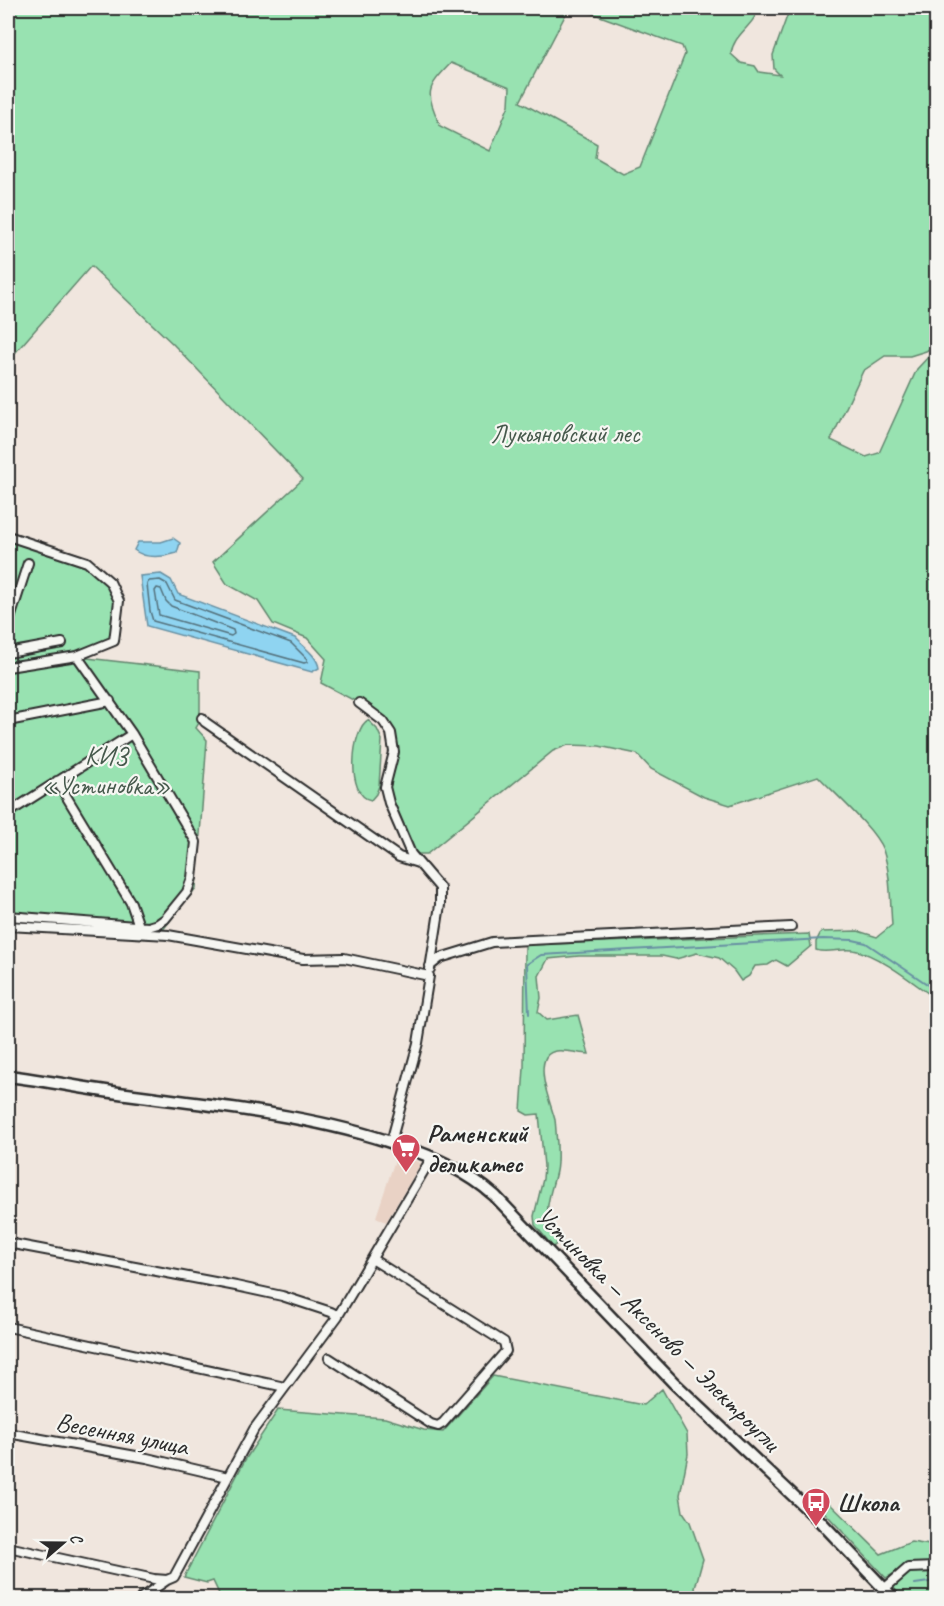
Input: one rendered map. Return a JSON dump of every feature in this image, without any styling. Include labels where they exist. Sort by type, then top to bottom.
[{"type":"main road","name":"Устиновка — Аксеново — Электроугли","points":[[8,1076],[246,1109],[332,1126],[391,1142],[432,1157],[479,1181],[674,1383],[818,1519],[893,1599]]},
{"type":"street","points":[[8,536],[87,562],[110,582],[118,601],[114,641],[77,656],[8,667]]},
{"type":"street","points":[[8,625],[28,563]]},
{"type":"street","points":[[8,653],[62,643]]},
{"type":"street","points":[[8,916],[148,927],[165,919],[187,892],[192,878],[196,842],[132,734],[77,656]]},
{"type":"street","points":[[8,721],[110,701]]},
{"type":"street","points":[[359,703],[384,721],[390,733],[394,752],[385,787],[389,803],[411,854],[440,888],[440,905],[418,1043],[391,1142]]},
{"type":"street","points":[[202,718],[399,857],[419,863]]},
{"type":"street","points":[[8,811],[132,734]]},
{"type":"street","points":[[57,781],[131,903],[139,926]]},
{"type":"street","points":[[8,926],[168,935],[303,958],[344,958],[429,976]]},
{"type":"street","points":[[430,966],[440,958],[492,942],[791,927]]},
{"type":"street","points":[[141,1599],[166,1580],[174,1577],[254,1429],[338,1316],[432,1157]]},
{"type":"street","points":[[8,1243],[282,1296],[338,1316]]},
{"type":"street","points":[[329,1358],[431,1424],[438,1426],[443,1424],[506,1351],[504,1342],[372,1259]]},
{"type":"street","points":[[8,1327],[285,1387]]},
{"type":"street","name":"Весенняя улица","points":[[8,1432],[147,1458],[228,1477]]},
{"type":"street","points":[[8,1546],[166,1580]]},
{"type":"street","points":[[884,1589],[908,1568],[936,1567]]},
{"type":"shaded area","points":[[397,1154],[421,1163],[386,1222],[376,1217]]},
{"type":"green space","name":"Лукьяновский лес","points":[[8,8],[569,8],[520,102],[597,144],[595,158],[623,174],[640,167],[685,54],[682,46],[578,8],[758,8],[753,20],[736,41],[731,54],[741,63],[755,66],[759,72],[780,75],[774,69],[773,55],[790,8],[936,8],[936,337],[931,348],[926,351],[910,356],[885,356],[863,371],[831,440],[866,457],[879,453],[917,369],[936,352],[936,999],[874,957],[853,950],[816,950],[816,942],[821,932],[858,931],[877,937],[892,925],[889,878],[883,850],[872,832],[818,776],[730,805],[704,797],[651,769],[637,754],[599,746],[568,745],[553,751],[427,854],[411,854],[385,787],[394,752],[391,733],[359,703],[321,683],[326,659],[307,638],[273,624],[258,601],[227,584],[213,562],[303,479],[173,344],[91,266],[8,361]],"holes":[[[451,63],[510,87],[509,105],[490,151],[440,126],[430,98],[430,92],[436,79]]]},
{"type":"green space","points":[[8,536],[87,562],[110,582],[119,601],[114,641],[77,656],[8,667]]},
{"type":"green space","name":"КИЗ «Устиновка»","points":[[87,658],[200,671],[200,721],[196,728],[207,740],[196,888],[162,931],[8,921],[8,672]]},
{"type":"green space","points":[[368,720],[377,729],[382,740],[379,786],[371,800],[363,796],[357,787],[354,775],[358,735]]},
{"type":"green space","points":[[809,934],[811,946],[787,966],[776,960],[768,965],[755,966],[749,976],[741,981],[734,971],[719,958],[697,953],[676,959],[662,956],[579,956],[548,959],[539,976],[541,998],[538,1012],[547,1020],[578,1015],[589,1054],[554,1051],[549,1053],[544,1064],[544,1080],[555,1120],[557,1143],[557,1168],[548,1205],[548,1218],[551,1227],[562,1239],[553,1247],[535,1225],[534,1216],[544,1166],[539,1114],[528,1115],[521,1111],[524,1068],[525,947],[528,945]]},
{"type":"green space","points":[[493,1376],[643,1405],[662,1389],[687,1434],[688,1454],[680,1495],[683,1512],[690,1522],[703,1559],[695,1588],[697,1598],[221,1598],[213,1581],[207,1583],[184,1577],[245,1460],[278,1410],[385,1418],[424,1430],[443,1432]]},
{"type":"green space","points":[[816,1493],[822,1496],[881,1554],[911,1542],[936,1546],[936,1564],[908,1566],[886,1578],[811,1498]]},
{"type":"green space","points":[[936,1569],[936,1598],[903,1598],[892,1586],[910,1570]]},
{"type":"water","points":[[173,538],[180,543],[177,553],[154,556],[143,555],[134,550],[138,542],[161,542]]},
{"type":"water","points":[[161,574],[171,580],[178,594],[295,638],[313,655],[319,668],[312,672],[147,626],[140,576]]},
{"type":"waterway","points":[[529,1014],[527,964],[541,955],[823,939],[853,940],[866,943],[936,990]]},
{"type":"waterway","points":[[915,1584],[936,1581]]},
{"type":"place","name":"Раменский деликатес","points":[[406,1174]]},
{"type":"place","name":"Школа","points":[[816,1528]]}]
